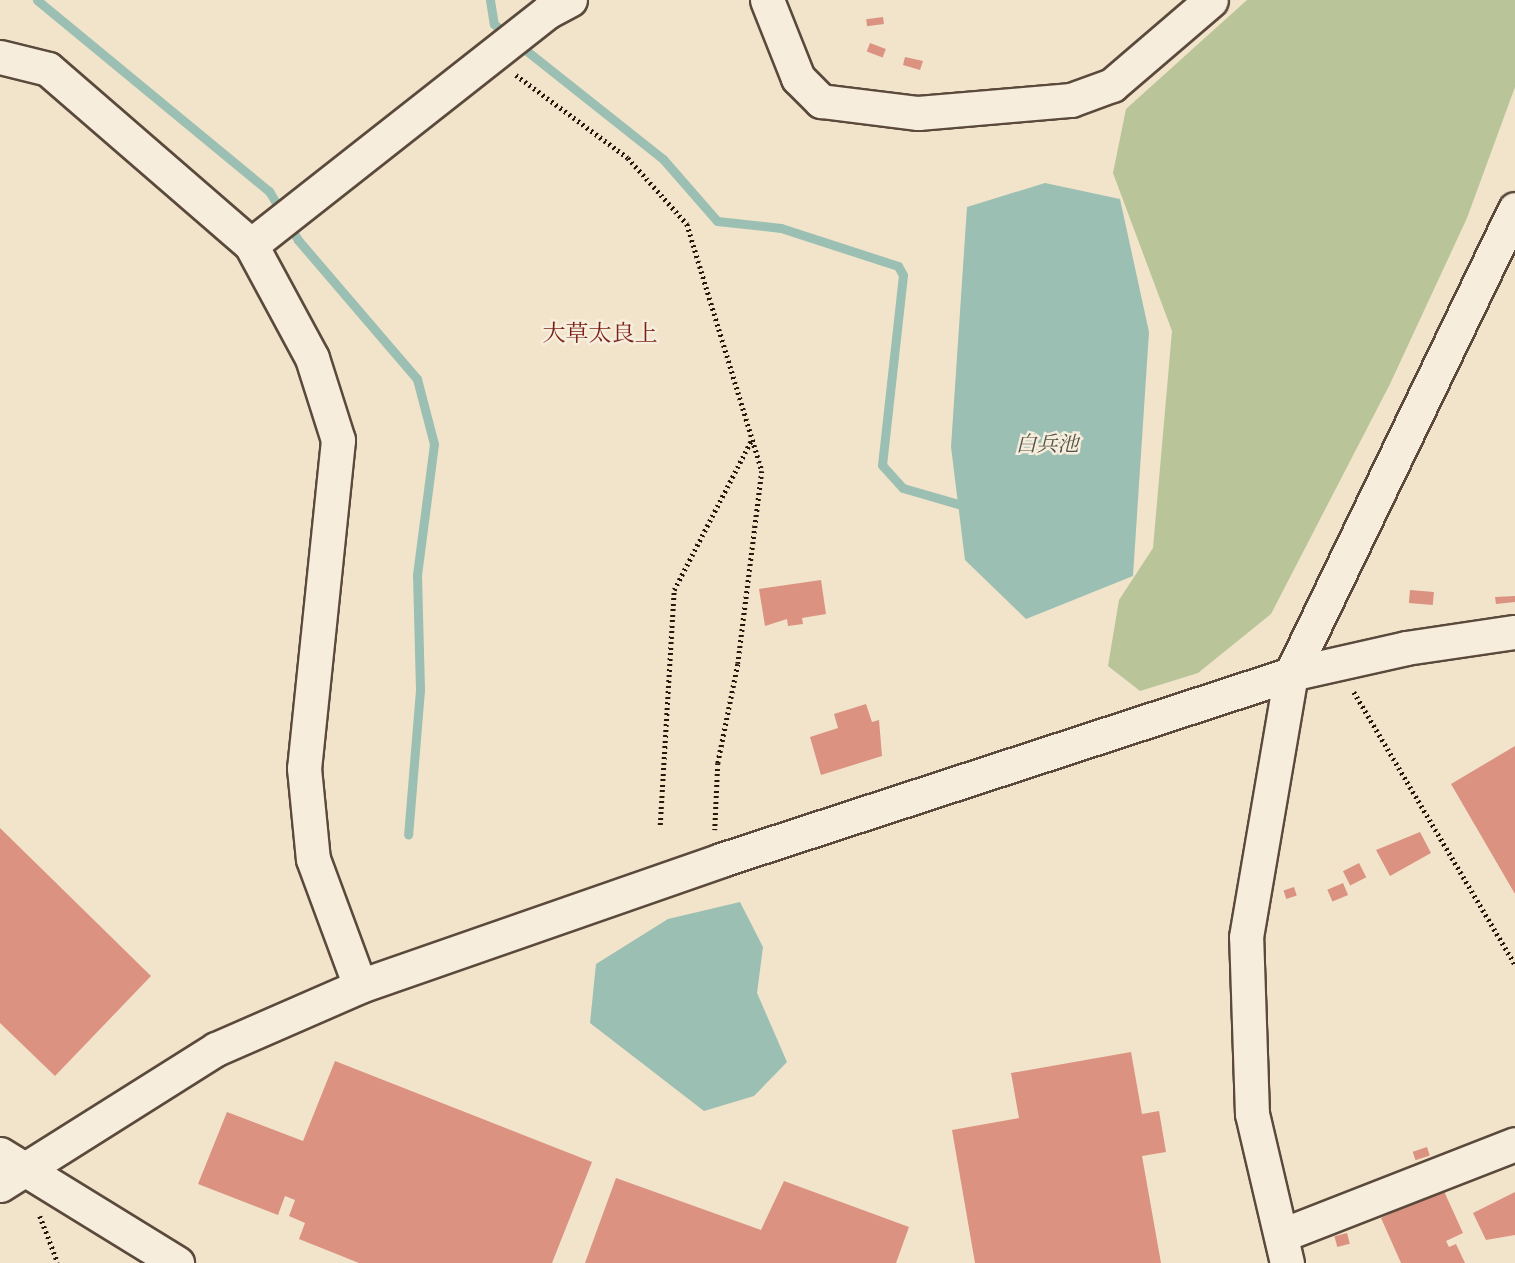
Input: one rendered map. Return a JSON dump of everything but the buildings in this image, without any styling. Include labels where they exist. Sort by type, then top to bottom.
[{"type":"street","points":[[251,245],[493,58],[547,12],[570,0]]},
{"type":"street","points":[[767,0],[799,78],[821,101],[918,113],[1071,100],[1112,85],[1211,0]]},
{"type":"street","points":[[0,57],[48,69],[251,245],[312,358],[338,440],[304,768],[313,859],[360,986]]},
{"type":"street","points":[[1515,209],[1291,674],[1245,937],[1252,1114],[1285,1249],[1515,1144]]},
{"type":"street","points":[[8,1170],[216,1049],[360,986],[721,860],[1291,674],[1515,632]]},
{"type":"street","points":[[8,1170],[177,1263]]},
{"type":"path","points":[[493,58],[628,158],[687,224],[762,471],[738,664],[718,763],[714,827],[721,860]]},
{"type":"path","points":[[660,825],[674,590],[752,438]]},
{"type":"path","points":[[1337,664],[1515,964]]},
{"type":"green space","points":[[1247,0],[1515,0],[1515,87],[1467,218],[1390,384],[1271,614],[1198,673],[1140,691],[1108,666],[1119,600],[1153,548],[1172,331],[1113,173],[1126,109]]},
{"type":"water","name":"白兵池","points":[[1045,183],[1120,199],[1149,332],[1133,576],[1026,619],[965,560],[951,447],[967,207]]},
{"type":"water","points":[[740,902],[763,947],[757,993],[787,1062],[754,1096],[704,1111],[590,1023],[596,964],[668,919]]},
{"type":"waterway","points":[[37,0],[269,191],[298,240],[417,379],[434,444],[417,575],[420,690],[408,835]]},
{"type":"waterway","points":[[490,0],[494,24],[507,35]]},
{"type":"waterway","points":[[518,44],[663,159],[717,221],[781,228],[898,266],[903,275],[882,465],[903,488],[958,504]]},
{"type":"district","name":"大草太良上","points":[[600,334]]}]
